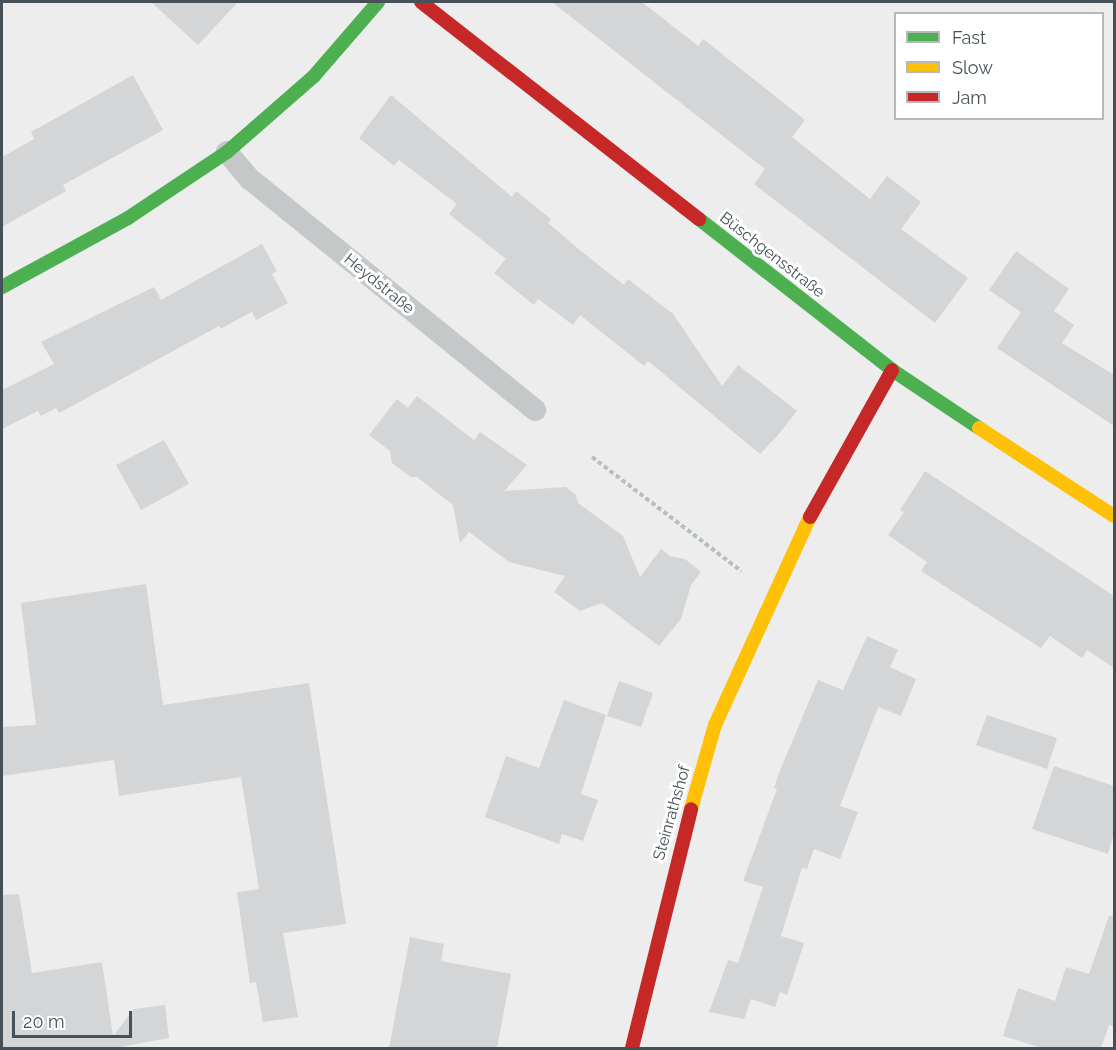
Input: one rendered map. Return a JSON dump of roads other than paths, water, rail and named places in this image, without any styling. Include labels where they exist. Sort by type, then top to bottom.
[{"type":"street","points":[[2,287],[128,219],[227,152],[314,76],[378,2]]},
{"type":"street","name":"Büschgensstraße","points":[[421,2],[892,370],[1114,516]]},
{"type":"street","name":"Steinrathshof","points":[[632,1048],[670,880],[715,725],[795,543],[892,370]]},
{"type":"lane","name":"Heydstraße","points":[[227,152],[250,179],[535,410]]}]
